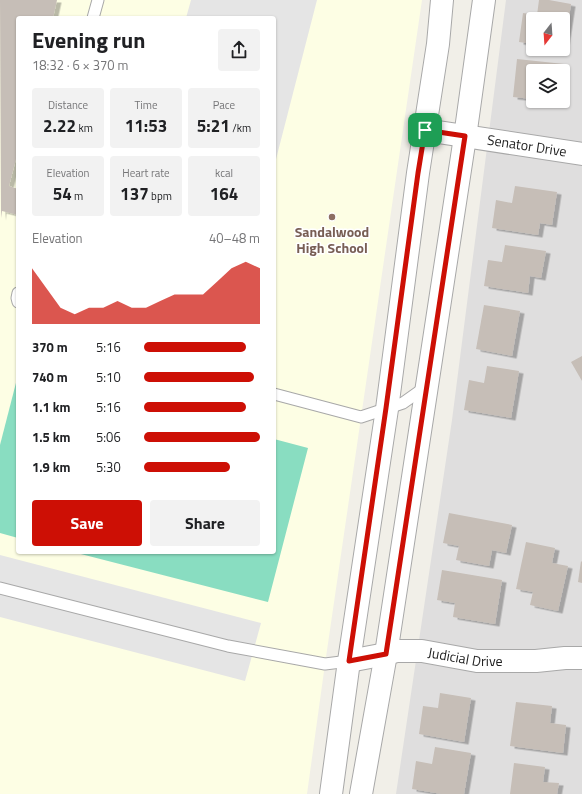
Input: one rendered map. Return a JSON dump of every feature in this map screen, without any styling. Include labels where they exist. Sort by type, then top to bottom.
[{"type":"street","points":[[332,794],[349,661],[417,181],[438,44],[442,0]]},
{"type":"street","points":[[361,794],[386,654],[465,136],[484,0]]},
{"type":"street","name":"Senator Drive","points":[[425,130],[582,154]]},
{"type":"street","name":"Judicial Drive","points":[[349,661],[397,651],[422,651],[477,661],[536,661],[582,658]]},
{"type":"lane","points":[[94,16],[98,0]]},
{"type":"lane","points":[[276,395],[361,417],[402,403],[427,386]]},
{"type":"lane","points":[[0,588],[228,646],[325,664],[349,661]]},
{"type":"shaded area","name":"Sandalwood High School","points":[[0,0],[422,0],[307,794],[0,794]]},
{"type":"shaded area","points":[[191,0],[317,0],[276,159],[276,16],[187,16]]},
{"type":"shaded area","points":[[506,0],[582,0],[582,794],[396,794],[452,420]]},
{"type":"shaded area","points":[[0,555],[261,623],[245,681],[0,617]]},
{"type":"green space","points":[[16,383],[16,537],[0,533],[0,445]]},
{"type":"green space","points":[[276,440],[308,448],[268,602],[81,554],[276,554]]},
{"type":"building","points":[[0,0],[57,0],[53,16],[16,16],[16,159],[9,186],[16,188],[16,214],[2,211],[1,218]]},
{"type":"building","points":[[539,0],[549,0],[571,4],[570,12],[537,12]]},
{"type":"building","points":[[523,13],[526,13],[526,43],[519,42]]},
{"type":"building","points":[[517,59],[564,64],[526,64],[526,98],[513,97]]},
{"type":"building","points":[[515,186],[557,192],[552,225],[540,223],[538,235],[492,228],[496,200],[512,203]]},
{"type":"building","points":[[505,245],[546,251],[541,278],[530,276],[528,293],[484,286],[488,260],[502,262]]},
{"type":"building","points":[[484,305],[520,311],[512,356],[476,349]]},
{"type":"building","points":[[582,356],[582,381],[571,362]]},
{"type":"building","points":[[487,366],[519,371],[511,418],[464,410],[469,380],[484,383]]},
{"type":"building","points":[[449,513],[512,525],[506,553],[492,550],[489,566],[456,560],[459,546],[443,543]]},
{"type":"building","points":[[526,542],[555,548],[552,563],[568,566],[558,611],[530,605],[533,592],[516,589]]},
{"type":"building","points":[[581,561],[582,562],[582,583],[578,582]]},
{"type":"building","points":[[442,570],[502,580],[495,624],[453,617],[455,603],[437,600]]},
{"type":"building","points":[[440,693],[471,698],[464,742],[419,734],[423,706],[438,708]]},
{"type":"building","points":[[516,702],[552,706],[550,723],[566,725],[563,753],[510,746]]},
{"type":"building","points":[[435,747],[471,753],[464,794],[442,794],[412,789],[416,761],[432,764]]},
{"type":"building","points":[[514,763],[545,767],[543,782],[559,783],[557,794],[510,794]]},
{"type":"place","name":"Sandalwood High School","points":[[332,217]]},
{"type":"route","points":[[425,130],[465,136],[386,654],[349,661],[386,408],[418,173],[425,130]]}]
